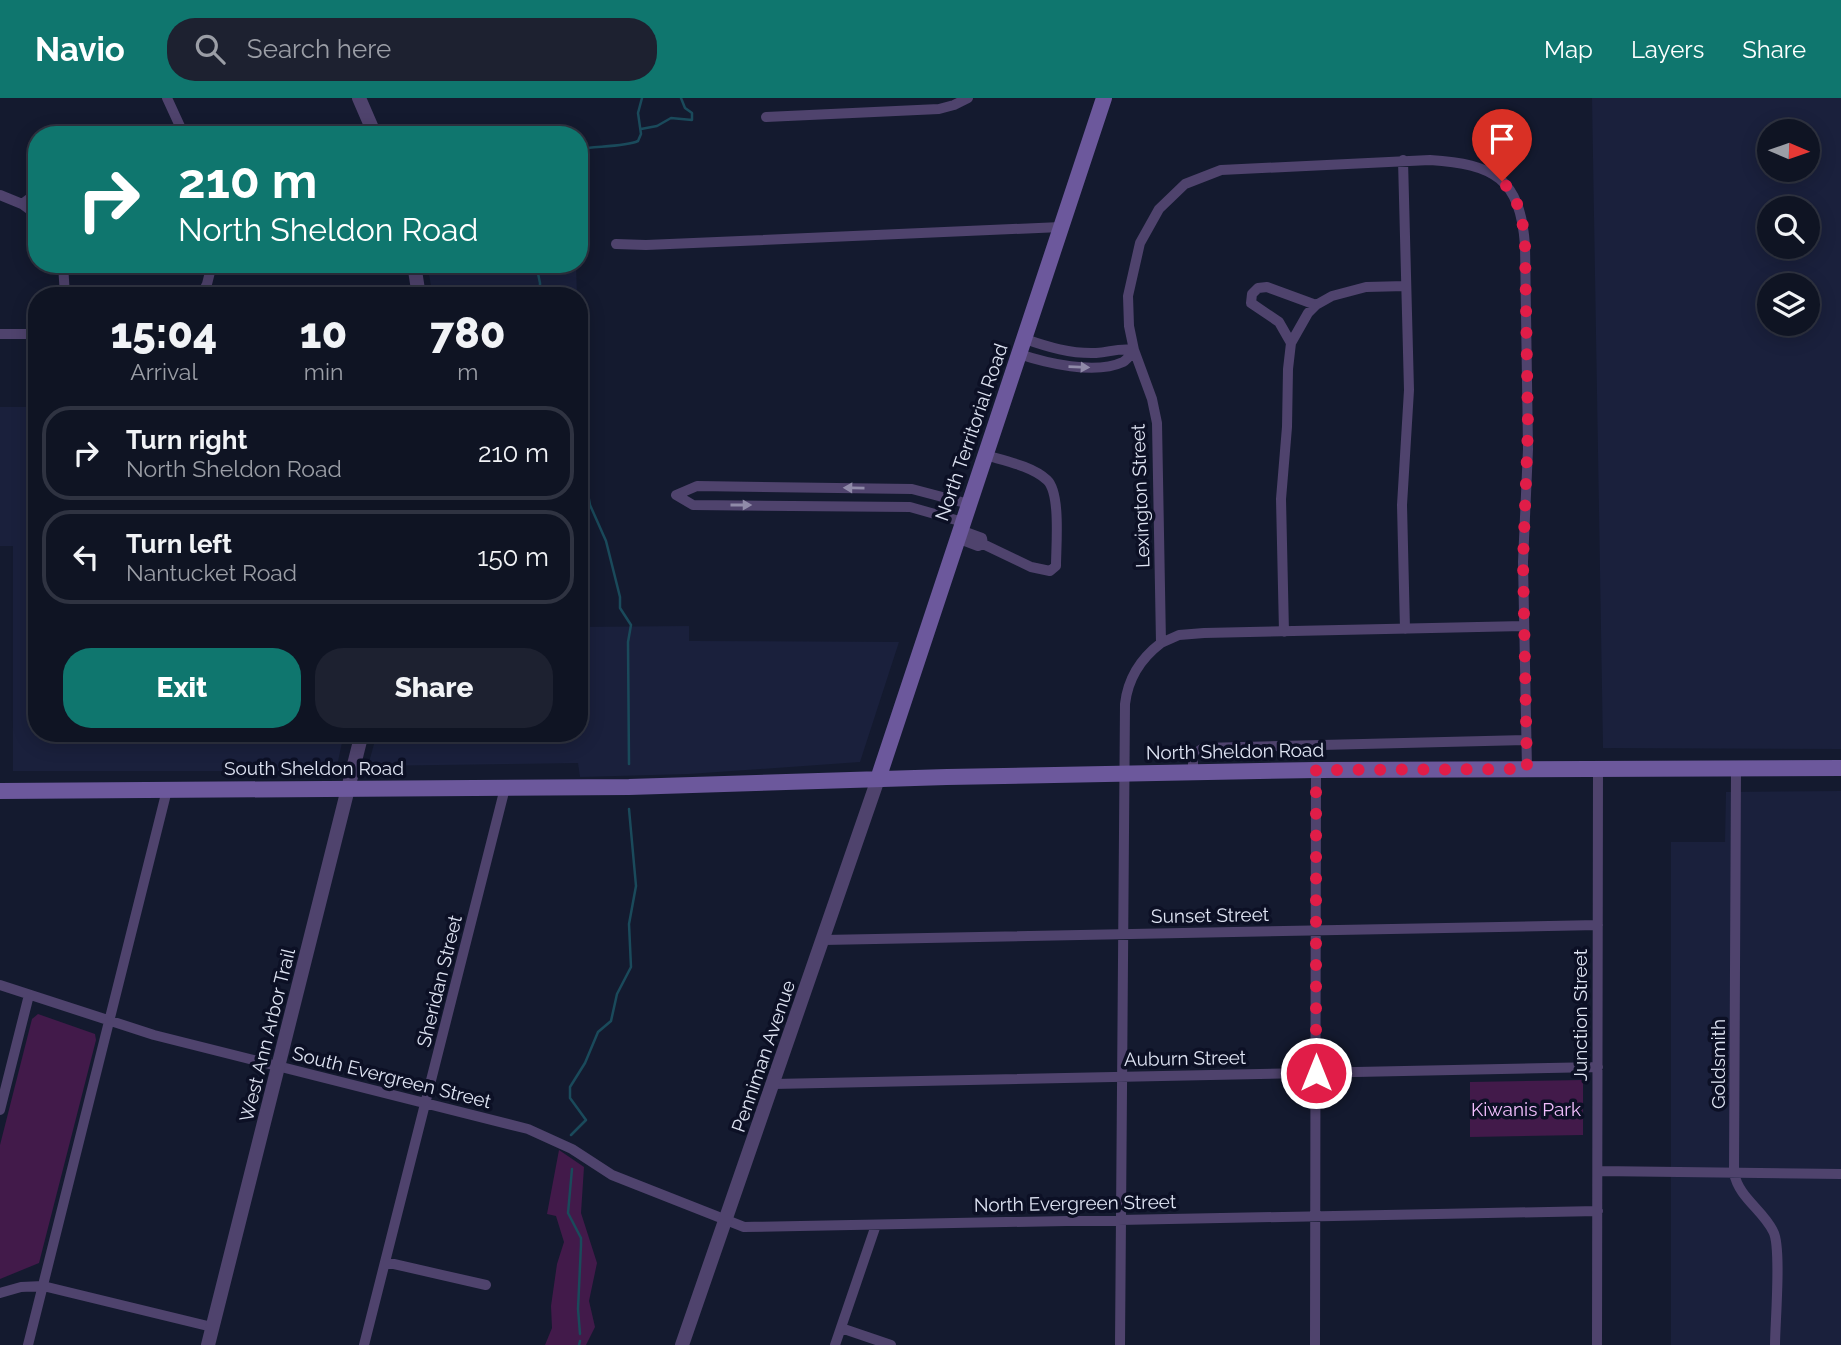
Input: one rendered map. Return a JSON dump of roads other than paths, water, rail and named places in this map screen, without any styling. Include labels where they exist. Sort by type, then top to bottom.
[{"type":"main road","name":"North Territorial Road","points":[[878,779],[1103,98]]},
{"type":"main road","name":"North Sheldon Road","points":[[629,787],[1316,770],[1841,768]]},
{"type":"main road","name":"South Sheldon Road","points":[[0,791],[629,787]]},
{"type":"street","points":[[167,98],[180,126]]},
{"type":"street","points":[[359,98],[371,126]]},
{"type":"street","points":[[766,117],[939,109],[968,98]]},
{"type":"street","points":[[1094,98],[1103,98]]},
{"type":"street","points":[[1405,629],[1402,505],[1409,390],[1403,160],[1454,162],[1490,172],[1502,181],[1511,190],[1519,205],[1524,223],[1528,422],[1523,562],[1527,769]]},
{"type":"street","name":"Lexington Street","points":[[1161,643],[1157,423],[1129,326],[1128,296],[1140,243],[1159,209],[1185,184],[1220,170],[1403,160]]},
{"type":"street","points":[[0,195],[28,208]]},
{"type":"street","points":[[22,204],[28,200]]},
{"type":"street","points":[[616,244],[646,245],[1061,227]]},
{"type":"street","points":[[1284,632],[1281,499],[1287,427],[1287,369],[1291,342],[1316,304],[1350,289],[1406,286]]},
{"type":"street","points":[[1291,342],[1279,322],[1251,303],[1252,294],[1258,288],[1267,287],[1316,304]]},
{"type":"street","points":[[0,334],[28,334]]},
{"type":"street","points":[[1022,346],[1067,352],[1097,353],[1118,348],[1134,350]]},
{"type":"street","points":[[1022,346],[1039,361],[1082,368],[1124,362],[1134,350]]},
{"type":"street","points":[[969,504],[912,489],[697,486],[676,495],[693,505],[910,507],[982,538],[984,544],[1031,567],[1050,571],[1056,566],[1053,487],[1046,478],[1033,471],[985,455]]},
{"type":"street","points":[[813,488],[813,505]]},
{"type":"street","points":[[884,506],[885,489]]},
{"type":"street","points":[[1120,1345],[1125,705],[1128,687],[1141,662],[1161,643],[1179,635],[1524,626]]},
{"type":"street","points":[[1193,773],[1194,755],[1203,748],[1527,740]]},
{"type":"street","name":"West Ann Arbor Trail","points":[[208,1345],[360,742]]},
{"type":"street","name":"Junction Street","points":[[1597,1345],[1598,768]]},
{"type":"street","name":"Goldsmith","points":[[1736,768],[1734,1173],[1736,1183],[1765,1218],[1776,1238],[1775,1345]]},
{"type":"street","points":[[1315,1345],[1316,770]]},
{"type":"street","name":"Penniman Avenue","points":[[682,1345],[878,779]]},
{"type":"street","name":"Sheridan Street","points":[[364,1345],[506,788]]},
{"type":"street","points":[[28,1345],[167,790]]},
{"type":"street","name":"Sunset Street","points":[[823,940],[1598,925]]},
{"type":"street","name":"South Evergreen Street","points":[[0,985],[154,1035],[528,1129],[572,1149]]},
{"type":"street","points":[[0,1111],[29,995]]},
{"type":"street","name":"Auburn Street","points":[[774,1084],[1598,1068]]},
{"type":"street","name":"North Evergreen Street","points":[[572,1149],[612,1174],[744,1227],[1598,1211]]},
{"type":"street","points":[[1598,1171],[1841,1174]]},
{"type":"street","points":[[835,1345],[876,1225]]},
{"type":"street","points":[[385,1262],[486,1285]]},
{"type":"street","points":[[0,1293],[21,1287],[43,1286],[212,1328]]},
{"type":"street","points":[[841,1328],[891,1345]]},
{"type":"waterway","points":[[588,148],[638,141],[641,134],[638,113],[642,98]]},
{"type":"waterway","points":[[641,129],[657,126],[671,118],[692,120],[692,113],[685,108],[681,98]]},
{"type":"waterway","points":[[538,273],[540,287]]},
{"type":"waterway","points":[[588,494],[606,541],[620,597],[620,608],[631,625],[628,642],[629,764]]},
{"type":"waterway","points":[[571,1135],[586,1120],[570,1098],[570,1087],[585,1063],[598,1032],[611,1021],[617,994],[631,967],[629,924],[636,886],[629,809]]},
{"type":"waterway","points":[[572,1169],[568,1213],[581,1238],[578,1309],[580,1334]]},
{"type":"waterway","points":[[579,1345],[580,1341]]},
{"type":"park label","name":"Kiwanis Park","points":[[1526,1109]]}]
